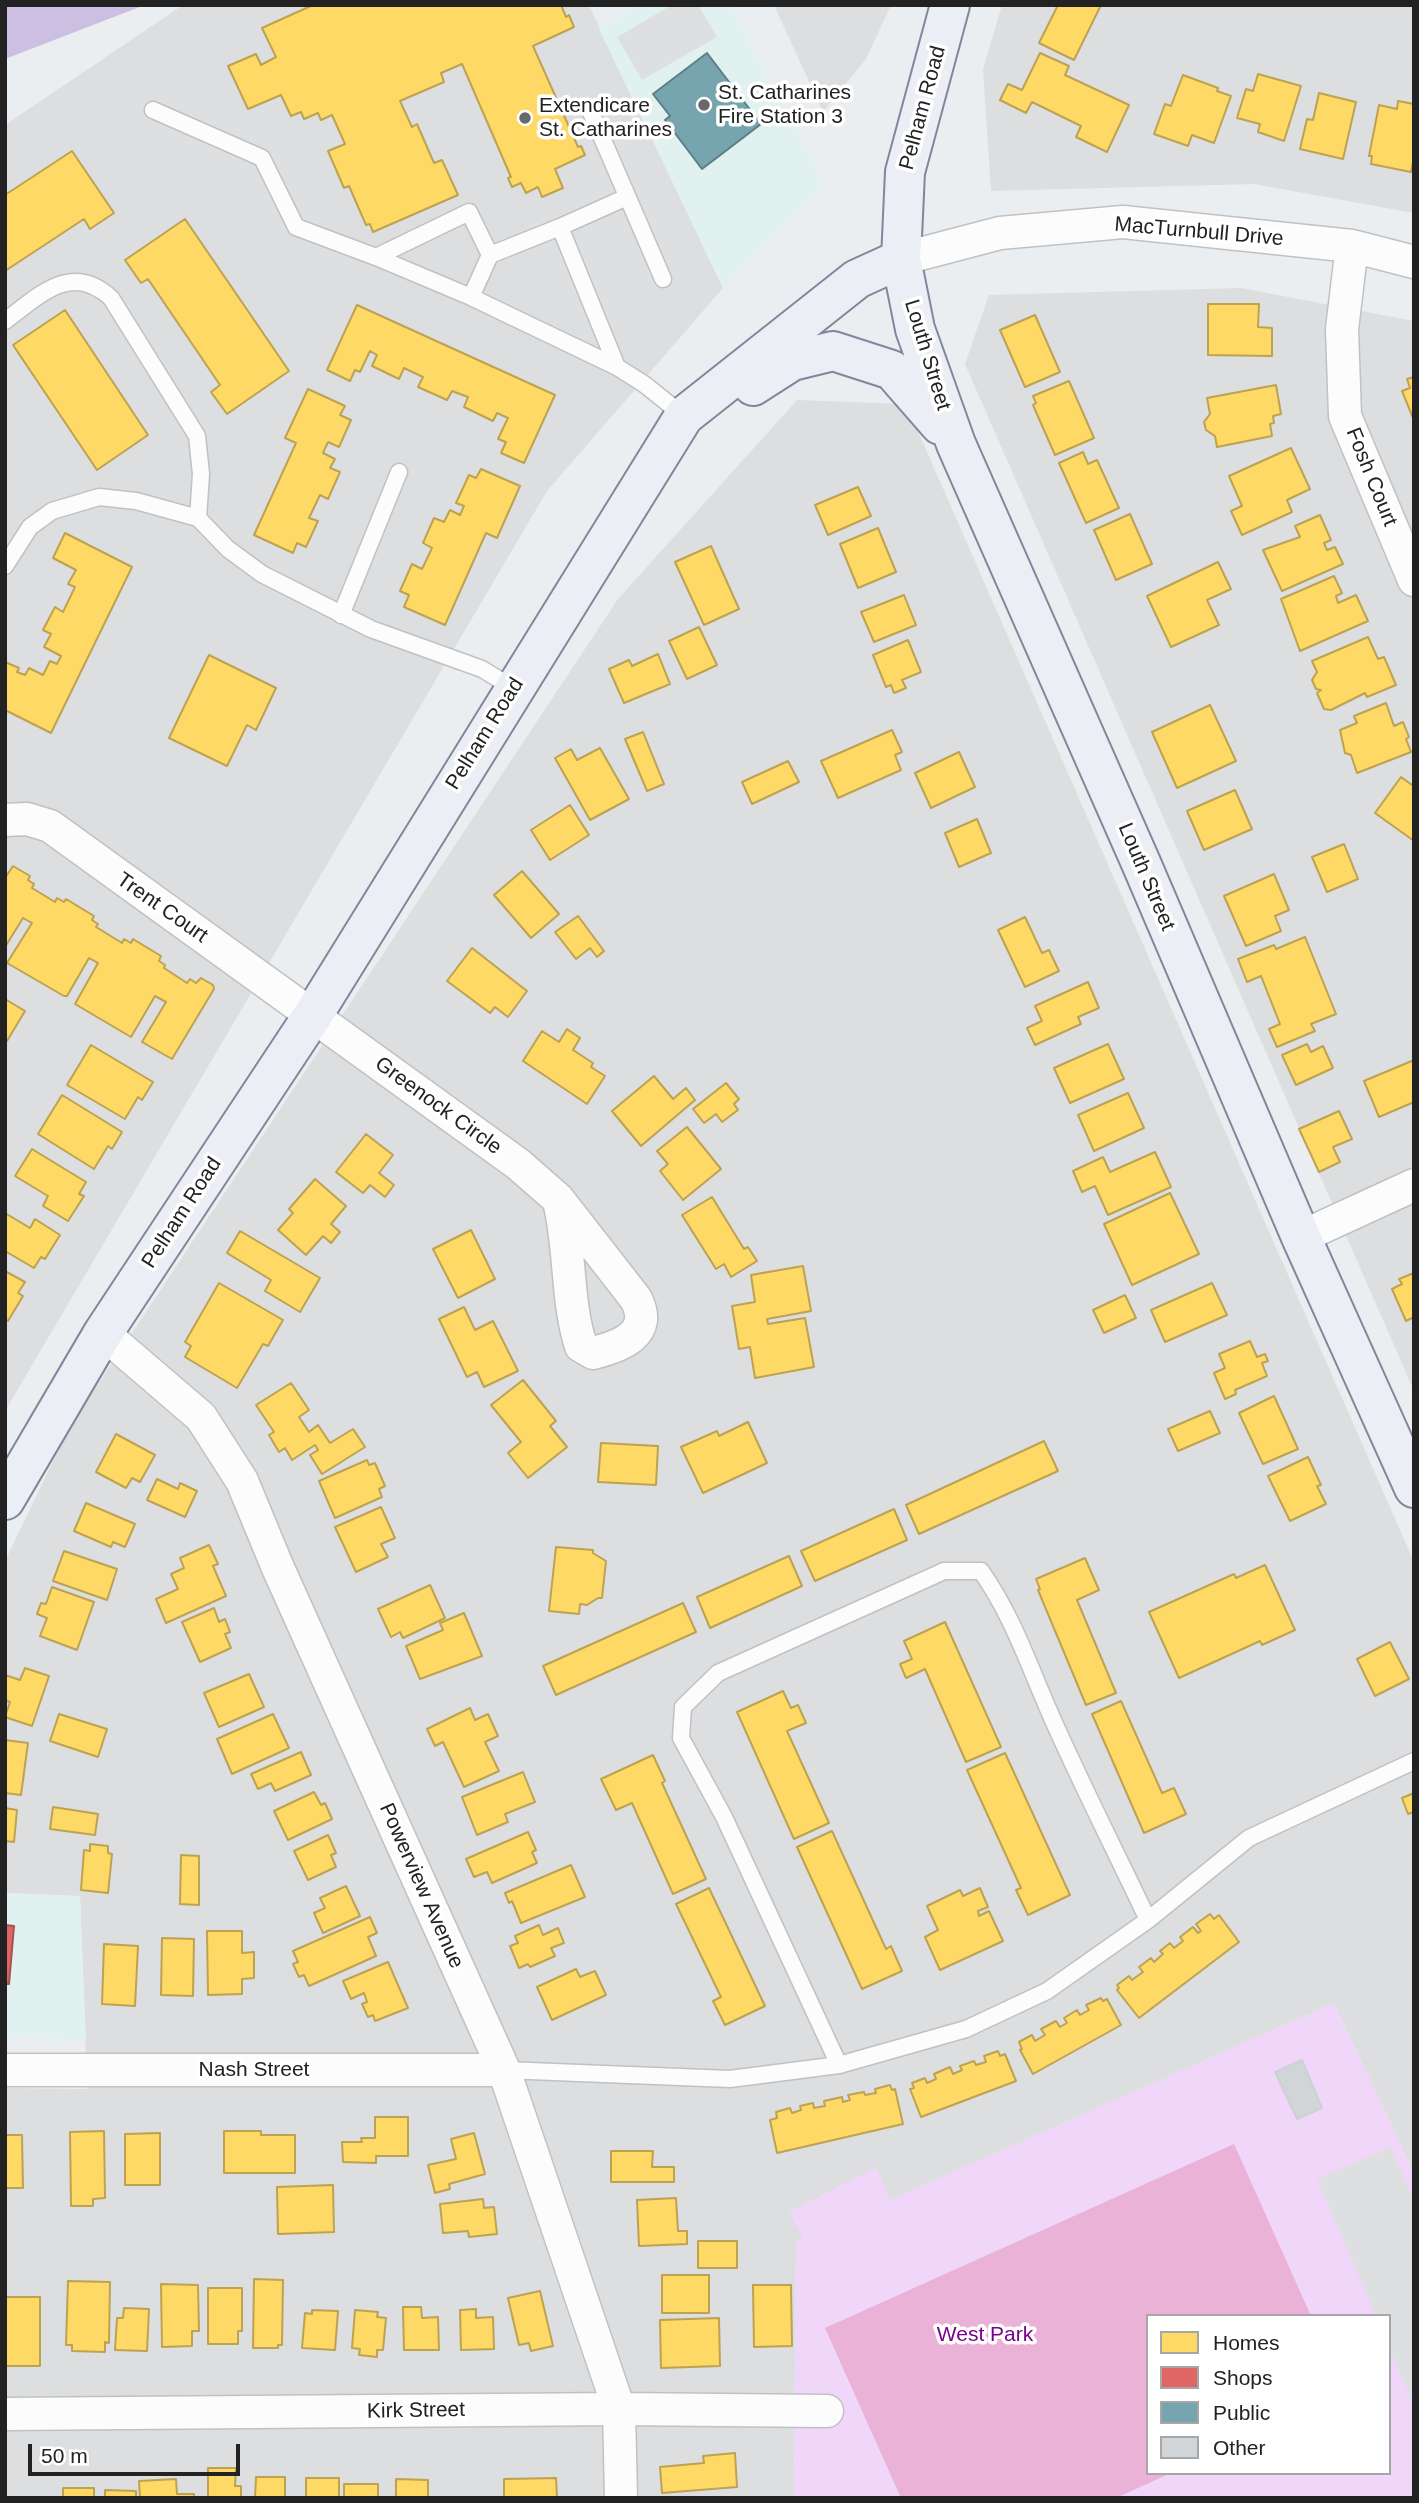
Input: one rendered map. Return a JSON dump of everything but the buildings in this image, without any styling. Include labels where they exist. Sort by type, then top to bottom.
[{"type":"main road","name":"Pelham Road","points":[[5,1500],[103,1333],[313,1014],[684,416],[857,279],[901,259],[905,172],[950,5]]},
{"type":"main road","name":"Louth Street","points":[[901,259],[915,329],[956,444],[1301,1237],[1414,1488]]},
{"type":"main road","points":[[684,416],[741,395],[792,361],[833,351],[892,370],[956,444]]},
{"type":"street","name":"MacTurnbull Drive","points":[[901,259],[1000,233],[1123,222],[1352,246],[1414,262]]},
{"type":"street","name":"Fosh Court","points":[[1352,246],[1342,329],[1345,416],[1414,580]]},
{"type":"street","name":"Trent Court","points":[[5,820],[27,819],[50,826],[313,1014]]},
{"type":"street","name":"Greenock Circle","points":[[313,1014],[518,1164],[559,1201]]},
{"type":"street","points":[[1301,1237],[1414,1185]]},
{"type":"street","name":"Powerview Avenue","points":[[103,1333],[201,1417],[242,1481],[504,2070],[619,2409],[621,2498]]},
{"type":"street","name":"Nash Street","points":[[5,2070],[504,2070]]},
{"type":"street","name":"Kirk Street","points":[[5,2414],[619,2409],[827,2411]]},
{"type":"lane","points":[[153,110],[262,158],[296,228],[376,257],[471,297],[617,367],[644,384],[684,416]]},
{"type":"lane","points":[[590,110],[663,279]]},
{"type":"lane","points":[[471,297],[490,255],[627,197]]},
{"type":"lane","points":[[376,257],[468,212],[490,255]]},
{"type":"lane","points":[[560,227],[617,367]]},
{"type":"lane","points":[[5,321],[51,287],[62,283],[83,282],[103,291],[111,298],[197,436],[201,474],[198,518]]},
{"type":"lane","points":[[341,615],[400,472]]},
{"type":"lane","points":[[5,566],[30,527],[52,511],[79,501],[99,497],[117,498],[198,518],[244,562],[341,615],[384,634],[482,669],[513,688]]},
{"type":"lane","points":[[839,2065],[769,1910],[724,1817],[681,1738],[683,1707],[718,1673],[944,1571],[981,1572],[998,1595],[1015,1629],[1049,1711],[1148,1920]]},
{"type":"lane","points":[[504,2070],[730,2079],[839,2065],[965,2029],[1047,1991],[1148,1920],[1249,1838],[1414,1761]]},
{"type":"shaded area","points":[[5,5],[145,5],[5,59]]},
{"type":"shaded area","points":[[183,5],[589,5],[723,288],[547,491],[5,1411],[5,125]]},
{"type":"shaded area","points":[[638,5],[730,5],[824,183],[723,288],[599,29]]},
{"type":"shaded area","points":[[672,5],[698,5],[717,37],[642,80],[617,37]]},
{"type":"shaded area","points":[[774,5],[891,5],[866,59],[823,112]]},
{"type":"shaded area","points":[[1002,5],[1414,5],[1414,213],[1254,184],[991,191],[983,69]]},
{"type":"shaded area","points":[[207,68],[231,120],[271,107],[304,178],[317,174],[363,277],[92,116]]},
{"type":"shaded area","points":[[608,90],[688,270],[626,297],[638,325],[583,349],[571,321],[548,331],[520,267],[541,257],[527,225],[605,190],[569,108]]},
{"type":"shaded area","points":[[1241,288],[1414,321],[1414,1391],[965,364],[989,295]]},
{"type":"shaded area","points":[[797,400],[906,404],[1414,1562],[1414,2173],[1334,2003],[796,2242],[794,2498],[5,2498],[5,2088],[87,2089],[80,1896],[5,1893],[5,1561],[69,1428],[618,599]]},
{"type":"shaded area","points":[[5,1893],[80,1896],[86,2041],[5,2035]]},
{"type":"shaded area","points":[[1391,2147],[1414,2201],[1414,2405],[1391,2353],[1391,2314],[1375,2314],[1317,2179]]},
{"type":"green space","name":"West Park","points":[[1334,2003],[1414,2173],[1414,2498],[794,2498],[796,2242],[803,2238],[789,2212],[876,2167],[890,2200]]},
{"type":"green space","points":[[1234,2144],[1310,2314],[1146,2314],[1146,2475],[1167,2475],[1116,2498],[901,2498],[825,2328]]},
{"type":"place","name":"St. Catharines Fire Station 3","points":[[704,105]]},
{"type":"place","name":"Extendicare St. Catharines","points":[[525,118]]}]
